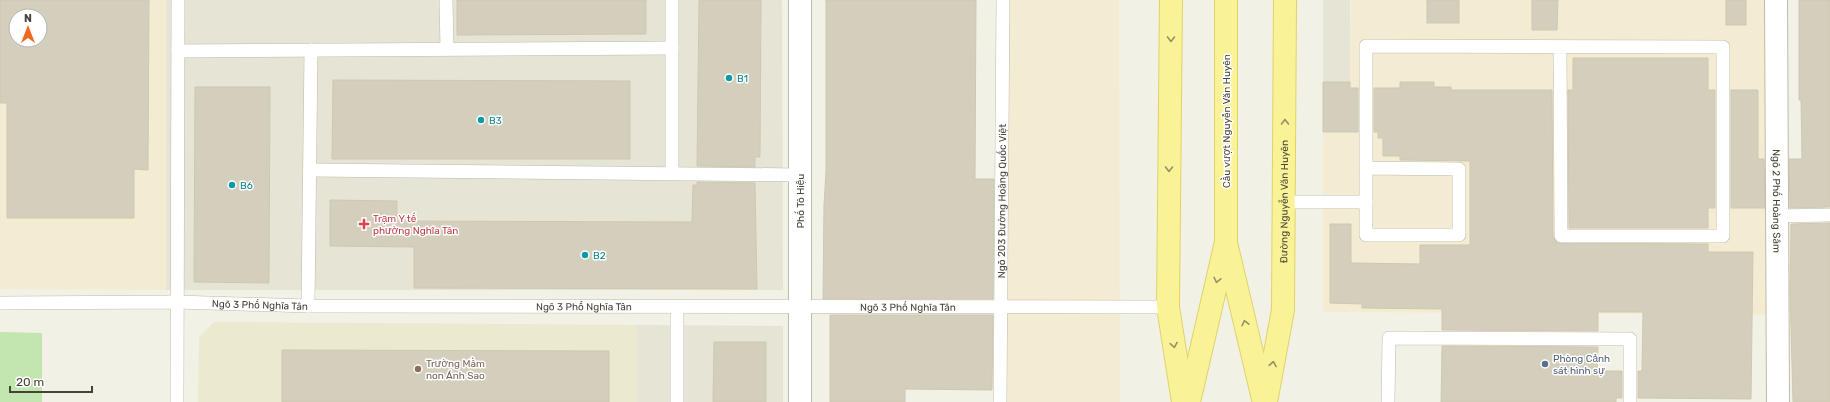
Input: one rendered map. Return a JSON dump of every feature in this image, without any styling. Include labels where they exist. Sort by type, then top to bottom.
[{"type":"main road","points":[[1171,0],[1168,307],[1184,402]]},
{"type":"main road","name":"Cầu vượt Nguyễn Văn Huyên","points":[[1189,402],[1226,242],[1226,0]]},
{"type":"main road","name":"Đường Nguyễn Văn Huyên","points":[[1265,402],[1282,310],[1285,202],[1285,0]]},
{"type":"main road","name":"Cầu vượt Nguyễn Văn Huyên","points":[[1226,242],[1265,402]]},
{"type":"street","name":"Phố Tô Hiệu","points":[[800,0],[800,402]]},
{"type":"street","name":"Ngõ 2 Phố Hoàng Sâm","points":[[1776,0],[1778,402]]},
{"type":"lane","points":[[177,402],[178,0]]},
{"type":"lane","points":[[446,0],[447,49]]},
{"type":"lane","points":[[672,0],[672,173]]},
{"type":"lane","name":"Ngõ 203 Đường Hoàng Quốc Việt","points":[[1000,402],[1003,0]]},
{"type":"lane","points":[[1366,168],[1459,169],[1459,235],[1366,235],[1366,168],[1366,46],[1723,47],[1723,236],[1561,236],[1560,47]]},
{"type":"lane","points":[[178,51],[672,48]]},
{"type":"lane","points":[[308,306],[311,50]]},
{"type":"lane","points":[[310,170],[800,174]]},
{"type":"lane","points":[[1285,202],[1366,202]]},
{"type":"lane","points":[[1777,216],[1830,216]]},
{"type":"lane","name":"Ngõ 3 Phố Nghĩa Tân","points":[[0,303],[177,302],[308,306],[1168,307]]},
{"type":"lane","points":[[677,307],[677,402]]},
{"type":"lane","points":[[1388,402],[1389,338],[1630,339],[1630,402]]},
{"type":"shaded area","points":[[0,0],[166,0],[166,290],[0,289]]},
{"type":"shaded area","points":[[166,0],[782,0],[783,290],[166,290]]},
{"type":"shaded area","points":[[1008,0],[1119,0],[1120,402],[1007,402]]},
{"type":"shaded area","points":[[1323,0],[1350,0],[1350,82],[1323,82]]},
{"type":"shaded area","points":[[1351,0],[1766,0],[1768,315],[1323,312],[1323,82],[1350,82]]},
{"type":"shaded area","name":"Trường Mầm non Ánh Sao","points":[[214,322],[637,325],[637,402],[198,402],[199,337]]},
{"type":"shaded area","points":[[637,325],[783,326],[783,402],[637,402]]},
{"type":"green space","points":[[0,332],[42,333],[42,402],[0,402]]},
{"type":"building","points":[[0,0],[149,0],[148,170],[134,169],[134,218],[7,218],[7,103],[0,103]]},
{"type":"building","points":[[457,0],[646,0],[646,34],[457,35]]},
{"type":"building","name":"B1","points":[[699,0],[761,0],[760,157],[755,157],[755,167],[697,166]]},
{"type":"building","points":[[826,0],[976,0],[975,179],[994,179],[993,299],[823,299],[824,205],[826,172]]},
{"type":"building","points":[[1427,0],[1459,0],[1459,23],[1427,23]]},
{"type":"building","points":[[1532,0],[1558,0],[1557,30],[1532,30]]},
{"type":"building","points":[[1726,0],[1746,0],[1746,25],[1726,25]]},
{"type":"building","points":[[1799,0],[1830,0],[1830,207],[1790,208],[1789,159],[1802,159],[1801,100],[1799,100]]},
{"type":"building","points":[[1573,58],[1708,58],[1708,90],[1715,90],[1715,208],[1708,208],[1708,228],[1569,228],[1568,90],[1573,90]]},
{"type":"building","name":"B3","points":[[333,80],[630,81],[630,159],[332,159]]},
{"type":"building","points":[[1323,82],[1350,82],[1350,88],[1358,88],[1358,132],[1323,132]]},
{"type":"building","points":[[1400,82],[1434,82],[1434,87],[1451,87],[1451,90],[1552,90],[1553,236],[1557,243],[1708,244],[1708,252],[1753,252],[1751,399],[1638,398],[1638,371],[1642,371],[1643,312],[1598,312],[1598,331],[1442,330],[1442,309],[1362,308],[1362,304],[1330,303],[1330,224],[1351,224],[1351,263],[1420,264],[1420,245],[1470,245],[1470,161],[1400,160],[1400,156],[1383,156],[1383,138],[1378,138],[1378,132],[1374,132],[1374,88],[1400,88]]},
{"type":"building","name":"B6","points":[[195,87],[270,87],[269,283],[194,282]]},
{"type":"building","points":[[1731,90],[1758,90],[1758,159],[1764,159],[1765,208],[1731,208]]},
{"type":"building","name":"B2","points":[[697,182],[755,183],[757,289],[414,288],[414,247],[330,246],[330,200],[397,201],[397,221],[692,222],[693,185],[697,185]]},
{"type":"building","points":[[1830,223],[1830,402],[1793,402],[1790,290],[1791,224]]},
{"type":"building","points":[[830,315],[993,315],[992,390],[905,389],[905,402],[830,402]]},
{"type":"building","points":[[714,342],[766,342],[766,402],[713,402]]},
{"type":"building","points":[[1442,346],[1598,347],[1597,371],[1622,371],[1622,398],[1616,398],[1616,402],[1441,402]]},
{"type":"building","points":[[282,350],[609,351],[609,402],[282,402]]},
{"type":"place","name":"B1","points":[[729,78]]},
{"type":"place","name":"B3","points":[[481,120]]},
{"type":"place","name":"B6","points":[[232,185]]},
{"type":"place","name":"Trạm Y tế phường Nghĩa Tân","points":[[364,224]]},
{"type":"place","name":"B2","points":[[585,255]]},
{"type":"place","name":"Phòng Cảnh sát hình sự","points":[[1545,364]]},
{"type":"place","name":"Trường Mầm non Ánh Sao","points":[[418,369]]}]
